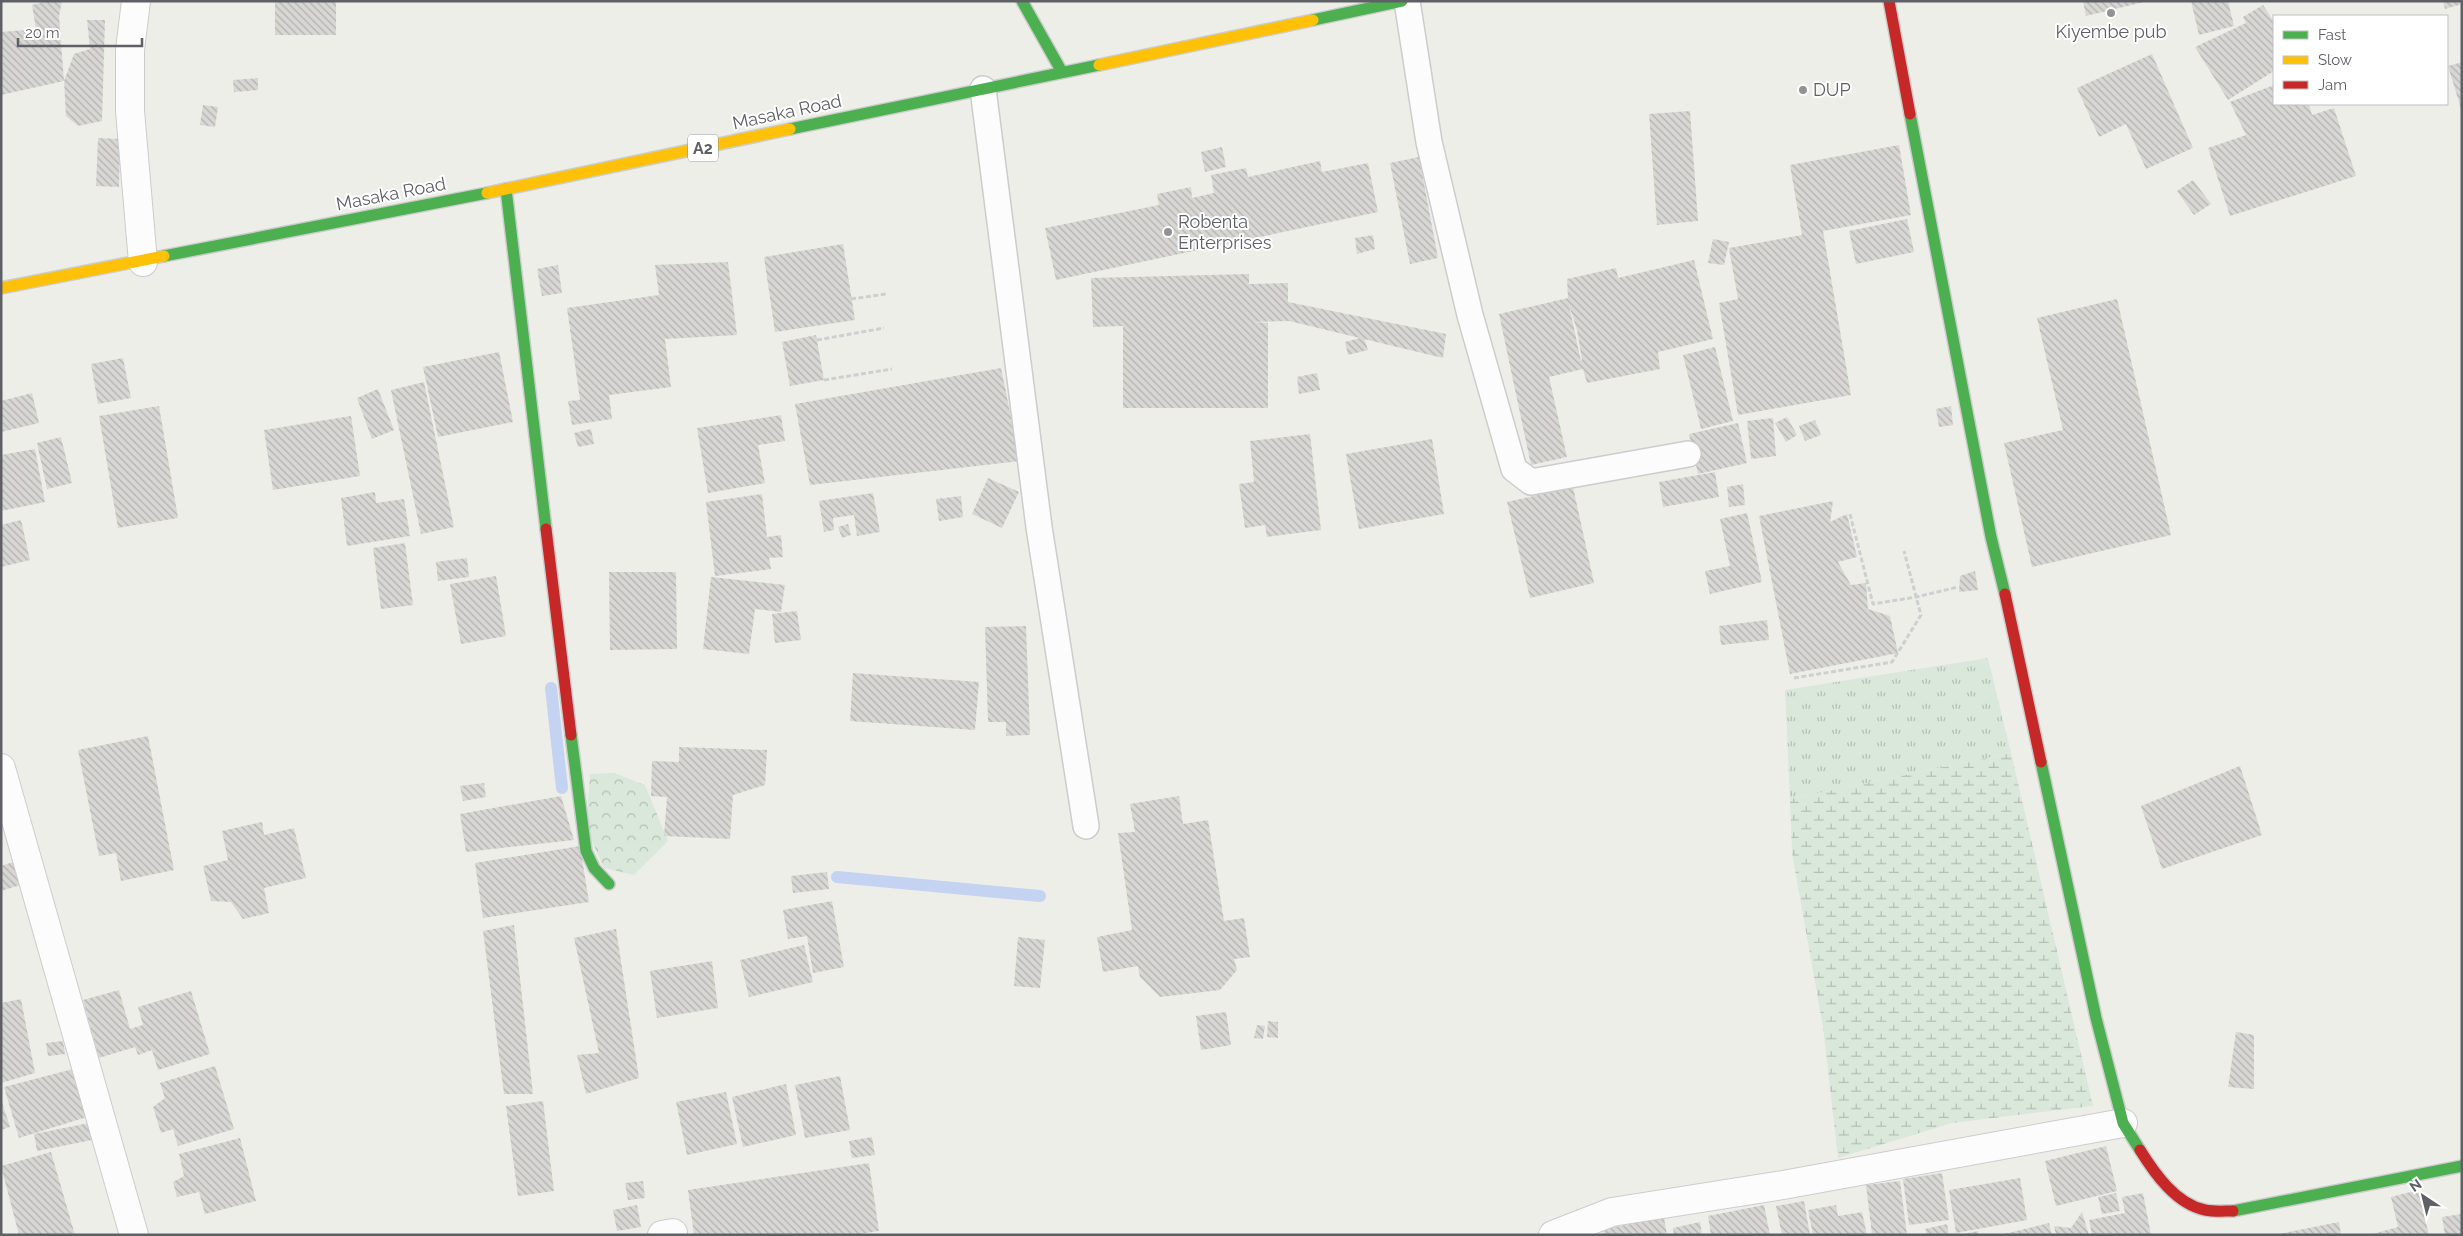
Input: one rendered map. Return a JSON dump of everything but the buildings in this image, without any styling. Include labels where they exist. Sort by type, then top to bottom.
[{"type":"street","points":[[136,1],[130,50],[130,111],[143,262]]},
{"type":"street","points":[[1022,1],[1062,72]]},
{"type":"street","name":"Masaka Road","points":[[1,288],[143,262],[506,189],[1402,1]]},
{"type":"street","points":[[1889,1],[1991,537],[2004,589],[2096,1018],[2123,1123],[2156,1176],[2180,1197],[2205,1210],[2237,1211],[2284,1203],[2462,1166]]},
{"type":"street","points":[[506,189],[583,836],[592,867],[596,874],[609,884]]},
{"type":"street","points":[[1,768],[134,1235]]},
{"type":"street","points":[[1554,1235],[1612,1212],[1783,1185],[2123,1123]]},
{"type":"lane","points":[[1408,1],[1429,142],[1470,315],[1514,469],[1531,482],[1688,454]]},
{"type":"lane","points":[[982,89],[1039,527],[1086,826]]},
{"type":"path","points":[[851,299],[886,294]]},
{"type":"path","points":[[817,340],[884,328]]},
{"type":"path","points":[[824,380],[892,369]]},
{"type":"path","points":[[1850,514],[1873,604],[1916,597],[1958,587]]},
{"type":"path","points":[[1794,678],[1892,662],[1921,615],[1904,551]]},
{"type":"green space","points":[[1988,658],[2011,753],[1790,799],[1785,690]]},
{"type":"green space","points":[[2011,753],[2093,1106],[1952,1123],[1838,1158],[1823,1027],[1792,853],[1790,799]]},
{"type":"green space","points":[[614,773],[645,785],[668,841],[634,875],[604,868],[586,828],[590,774]]},
{"type":"waterway","points":[[551,688],[562,788]]},
{"type":"waterway","points":[[837,877],[1040,896]]},
{"type":"traffic: fast","points":[[1022,1],[1062,72]]},
{"type":"traffic: fast","points":[[1313,20],[1402,1]]},
{"type":"traffic: fast","points":[[790,129],[1099,65]]},
{"type":"traffic: fast","points":[[1910,114],[1991,537],[2005,594]]},
{"type":"traffic: fast","points":[[506,189],[546,529]]},
{"type":"traffic: fast","points":[[164,256],[487,193]]},
{"type":"traffic: fast","points":[[571,735],[586,851],[594,868],[609,884]]},
{"type":"traffic: fast","points":[[2041,762],[2096,1018],[2123,1123],[2140,1150]]},
{"type":"traffic: fast","points":[[2233,1211],[2462,1166]]},
{"type":"traffic: slow","points":[[1099,65],[1313,20]]},
{"type":"traffic: slow","points":[[487,193],[790,129]]},
{"type":"traffic: slow","points":[[1,288],[164,256]]},
{"type":"traffic: jam","points":[[1889,1],[1910,114]]},
{"type":"traffic: jam","points":[[546,529],[571,735]]},
{"type":"traffic: jam","points":[[2005,594],[2041,762]]},
{"type":"traffic: jam","points":[[2140,1150],[2152,1169],[2167,1187],[2194,1207],[2205,1210],[2233,1211]]},
{"type":"place","name":"Kiyembe pub","points":[[2111,13]]},
{"type":"place","name":"DUP","points":[[1803,90]]},
{"type":"place","name":"Robenta Enterprises","points":[[1168,232]]}]
